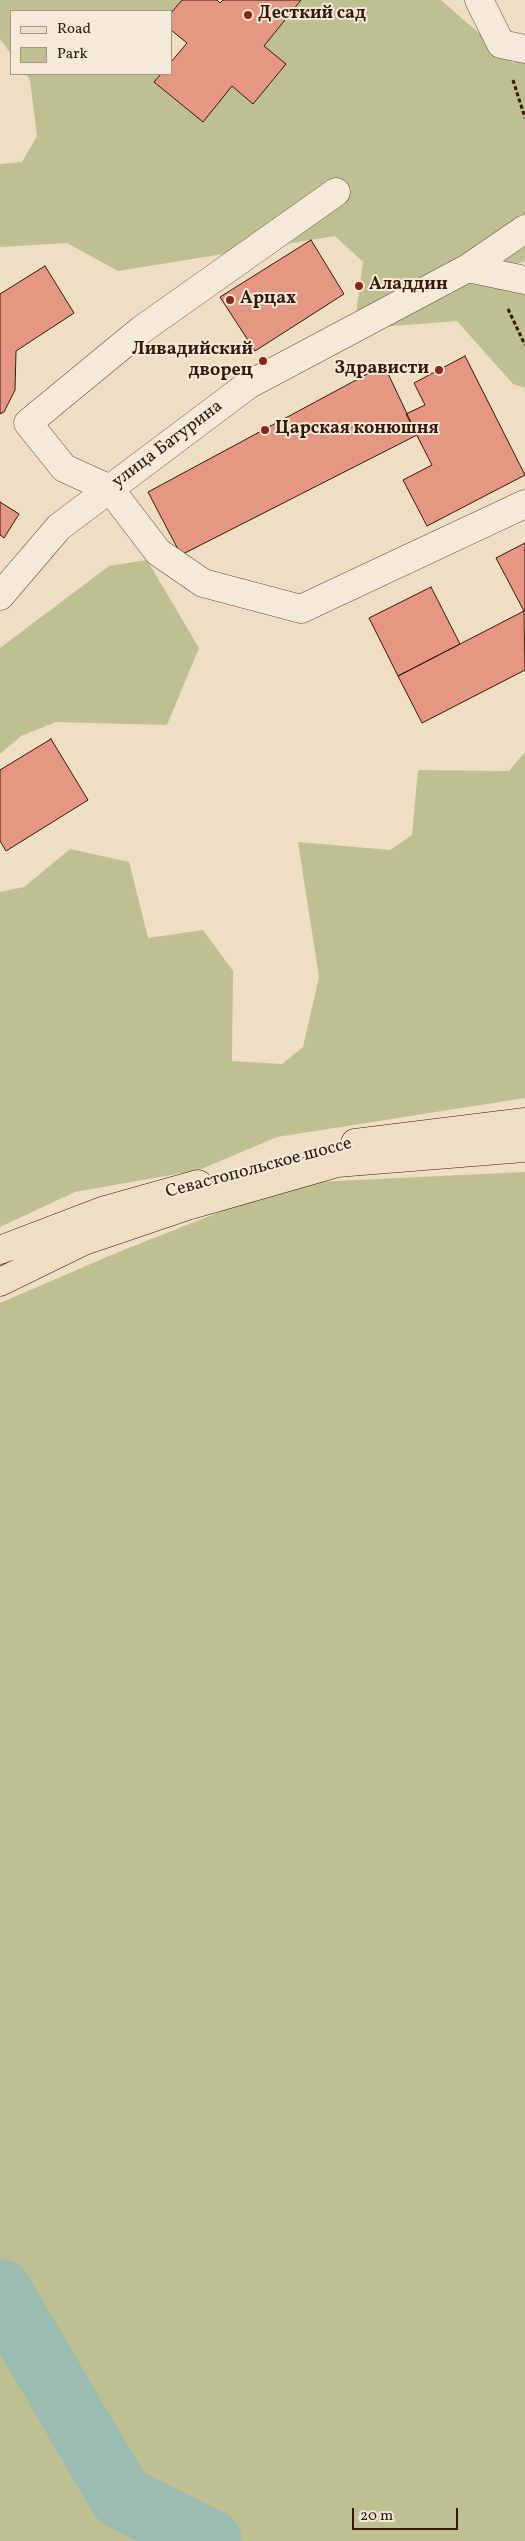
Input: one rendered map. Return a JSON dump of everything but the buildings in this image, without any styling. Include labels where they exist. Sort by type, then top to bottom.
[{"type":"main road","name":"Севастопольское шоссе","points":[[0,1250],[102,1211],[342,1144],[525,1122]]},
{"type":"main road","points":[[0,1282],[84,1241],[188,1206],[337,1163],[525,1148]]},
{"type":"street","points":[[479,0],[501,44],[525,49]]},
{"type":"street","points":[[336,192],[141,330],[28,424],[64,468],[110,489],[158,552],[203,583],[301,609],[525,504]]},
{"type":"street","name":"улица Батурина","points":[[0,596],[59,527],[248,385],[468,268],[525,229]]},
{"type":"street","points":[[468,268],[525,280]]},
{"type":"green space","points":[[0,0],[182,0],[172,12],[172,10],[10,10],[10,53],[0,39]]},
{"type":"green space","points":[[301,0],[441,0],[513,63],[525,59],[525,261],[491,273],[525,293],[525,388],[513,384],[457,321],[354,329],[363,262],[335,236],[118,271],[67,243],[0,247],[0,164],[22,162],[37,136],[30,80],[27,75],[160,75],[155,82],[232,86],[253,103],[264,46]]},
{"type":"green space","points":[[147,560],[199,648],[167,725],[56,722],[21,736],[0,754],[0,648],[109,566]]},
{"type":"green space","points":[[525,752],[525,1098],[277,1137],[199,1170],[75,1192],[0,1227],[0,892],[24,887],[70,849],[129,862],[148,938],[203,930],[233,971],[232,1061],[282,1064],[303,1047],[319,977],[298,842],[390,850],[412,835],[418,770],[509,771]]},
{"type":"green space","points":[[525,1172],[525,2541],[0,2541],[0,1303],[116,1253],[293,1183]]},
{"type":"waterway","points":[[0,2291],[121,2497],[210,2541]]},
{"type":"place","name":"Десткий сад","points":[[248,15]]},
{"type":"place","name":"Аладдин","points":[[359,286]]},
{"type":"place","name":"Арцах","points":[[230,300]]},
{"type":"place","name":"Ливадийский дворец","points":[[263,361]]},
{"type":"place","name":"Здрависти","points":[[439,370]]},
{"type":"place","name":"Царская конюшня","points":[[265,430]]}]
